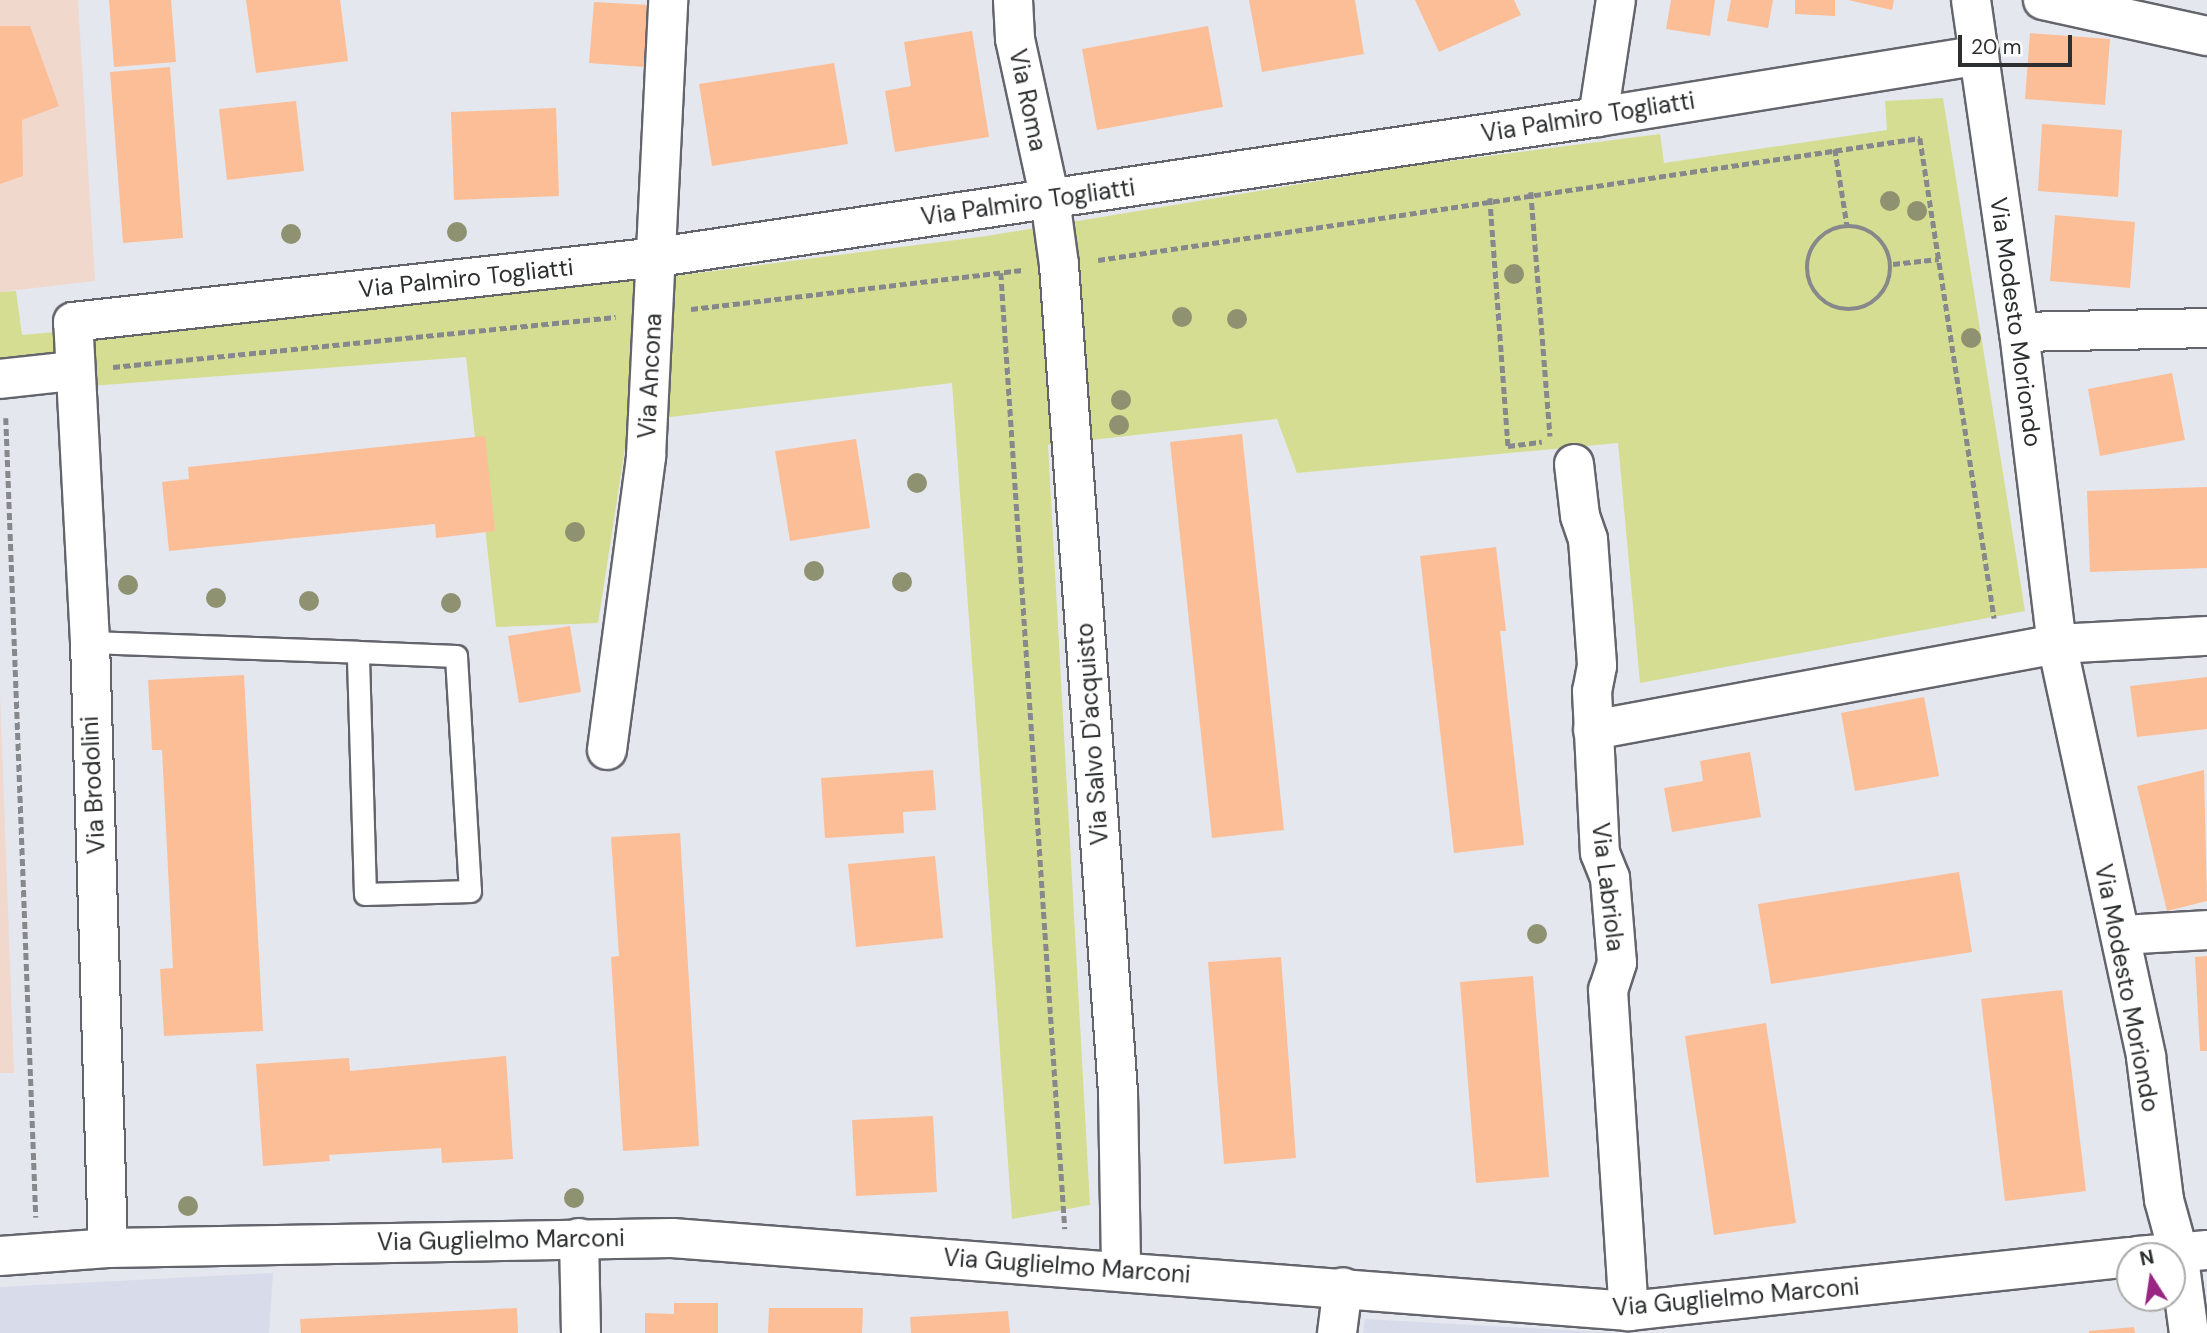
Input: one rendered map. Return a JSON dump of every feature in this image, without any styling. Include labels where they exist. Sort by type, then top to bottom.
[{"type":"street","name":"Via Ancona","points":[[607,750],[646,456],[658,257],[668,0]]},
{"type":"street","name":"Via Roma","points":[[1013,0],[1015,39],[1050,199]]},
{"type":"street","points":[[1598,117],[1616,0]]},
{"type":"street","name":"Via Modesto Moriondo","points":[[1971,0],[2019,332],[2057,644],[2078,760],[2121,935],[2146,1057],[2164,1200],[2192,1251],[2189,1333]]},
{"type":"street","points":[[2043,0],[2207,36]]},
{"type":"street","name":"Via Palmiro Togliatti","points":[[73,322],[658,257],[1598,117],[1979,55]]},
{"type":"street","name":"Via Salvo D'acquisto","points":[[1050,199],[1059,265],[1118,1093],[1121,1269]]},
{"type":"street","name":"Via Brodolini","points":[[73,322],[73,371],[90,642],[108,1248]]},
{"type":"street","points":[[2019,332],[2207,328]]},
{"type":"street","points":[[2,379],[73,371]]},
{"type":"street","name":"Via Labriola","points":[[1574,464],[1580,516],[1588,539],[1597,666],[1592,691],[1600,853],[1610,878],[1618,963],[1608,990],[1629,1311]]},
{"type":"street","points":[[1593,730],[2057,644],[2207,636]]},
{"type":"street","points":[[2121,935],[2207,930]]},
{"type":"street","points":[[579,1238],[581,1333]]},
{"type":"street","name":"Via Guglielmo Marconi","points":[[0,1256],[108,1248],[672,1238],[1121,1269],[1629,1311],[2116,1259]]},
{"type":"street","points":[[1337,1333],[1343,1287]]},
{"type":"lane","points":[[90,642],[358,652],[456,656],[470,891],[365,894],[358,652]]},
{"type":"path","points":[[73,371],[653,314],[1001,273],[1490,198],[1920,138],[1998,644],[2007,654]]},
{"type":"path","points":[[1835,149],[1847,224]]},
{"type":"path","points":[[1490,198],[1507,446],[1550,442],[1531,192]]},
{"type":"path","points":[[1847,224],[1879,235],[1893,264],[1883,296],[1856,311],[1823,303],[1806,276],[1814,242],[1847,224]]},
{"type":"path","points":[[1893,264],[1939,259]]},
{"type":"path","points":[[1001,273],[1067,1266]]},
{"type":"path","points":[[2,379],[38,1254]]},
{"type":"path","points":[[0,484],[8,484]]},
{"type":"shaded area","points":[[0,0],[78,0],[95,281],[0,292]]},
{"type":"shaded area","points":[[0,693],[14,1073],[0,1073]]},
{"type":"shaded area","points":[[273,1273],[269,1333],[0,1333],[0,1287]]},
{"type":"shaded area","points":[[1365,1319],[1618,1333],[1363,1333]]},
{"type":"green space","points":[[1943,98],[2025,611],[1640,683],[1618,443],[1297,473],[1277,419],[1048,445],[1090,1205],[1012,1219],[952,383],[629,422],[598,623],[496,627],[466,357],[0,393],[0,292],[16,291],[22,335],[674,276],[987,236],[1403,167],[1660,134],[1664,163],[1887,130],[1885,101]]},
{"type":"building","points":[[109,0],[171,0],[176,62],[114,67]]},
{"type":"building","points":[[246,0],[340,0],[348,61],[256,73]]},
{"type":"building","points":[[1249,0],[1355,0],[1364,54],[1262,72]]},
{"type":"building","points":[[1415,0],[1514,0],[1521,15],[1439,52]]},
{"type":"building","points":[[1671,0],[1715,0],[1710,36],[1666,29]]},
{"type":"building","points":[[1731,0],[1773,0],[1768,28],[1727,21]]},
{"type":"building","points":[[1795,0],[1835,0],[1835,16],[1795,14]]},
{"type":"building","points":[[1848,0],[1894,0],[1892,10]]},
{"type":"building","points":[[594,2],[650,5],[645,67],[589,63]]},
{"type":"building","points":[[0,26],[30,26],[59,106],[22,120],[23,176],[0,184]]},
{"type":"building","points":[[1208,26],[1223,107],[1097,130],[1082,49]]},
{"type":"building","points":[[972,31],[989,137],[895,152],[885,91],[911,86],[904,42]]},
{"type":"building","points":[[2030,33],[2110,39],[2105,105],[2025,99]]},
{"type":"building","points":[[834,63],[848,144],[712,166],[699,84]]},
{"type":"building","points":[[170,67],[183,238],[123,243],[110,72]]},
{"type":"building","points":[[296,101],[304,171],[227,180],[219,109]]},
{"type":"building","points":[[556,108],[559,196],[454,200],[451,112]]},
{"type":"building","points":[[2042,124],[2122,130],[2118,197],[2038,191]]},
{"type":"building","points":[[2055,215],[2135,222],[2130,288],[2050,281]]},
{"type":"building","points":[[2172,373],[2185,440],[2100,456],[2088,389]]},
{"type":"building","points":[[1242,434],[1284,830],[1212,838],[1170,442]]},
{"type":"building","points":[[485,436],[495,531],[436,538],[435,524],[169,551],[162,482],[189,479],[188,467]]},
{"type":"building","points":[[856,439],[870,528],[790,541],[775,451]]},
{"type":"building","points":[[2207,487],[2207,568],[2090,572],[2087,491]]},
{"type":"building","points":[[1496,547],[1506,631],[1500,631],[1524,845],[1454,853],[1420,556]]},
{"type":"building","points":[[570,626],[581,692],[519,703],[508,636]]},
{"type":"building","points":[[244,675],[263,1031],[164,1036],[160,969],[173,968],[162,750],[152,750],[148,680]]},
{"type":"building","points":[[2207,677],[2207,729],[2137,737],[2130,686]]},
{"type":"building","points":[[1924,697],[1939,776],[1855,791],[1841,713]]},
{"type":"building","points":[[1750,752],[1761,817],[1672,832],[1664,788],[1703,781],[1700,761]]},
{"type":"building","points":[[933,770],[936,810],[903,812],[904,833],[825,838],[821,778]]},
{"type":"building","points":[[2204,770],[2207,901],[2167,911],[2137,786]]},
{"type":"building","points":[[680,833],[699,1146],[623,1151],[611,957],[619,956],[611,837]]},
{"type":"building","points":[[935,856],[943,938],[856,947],[848,864]]},
{"type":"building","points":[[1959,872],[1972,952],[1771,984],[1758,904]]},
{"type":"building","points":[[2207,956],[2207,1051],[2200,1051],[2195,957]]},
{"type":"building","points":[[1281,957],[1296,1158],[1224,1164],[1208,962]]},
{"type":"building","points":[[1533,976],[1549,1177],[1476,1183],[1460,982]]},
{"type":"building","points":[[2062,990],[2086,1191],[2005,1201],[1981,999]]},
{"type":"building","points":[[1766,1023],[1796,1223],[1714,1235],[1685,1036]]},
{"type":"building","points":[[506,1056],[513,1159],[442,1163],[441,1148],[329,1155],[330,1161],[263,1166],[256,1064],[349,1058],[350,1071]]},
{"type":"building","points":[[933,1116],[937,1192],[856,1196],[852,1120]]},
{"type":"building","points":[[674,1303],[718,1303],[718,1333],[645,1333],[645,1313],[674,1314]]},
{"type":"building","points":[[517,1308],[518,1333],[301,1333],[300,1319]]},
{"type":"building","points":[[769,1308],[863,1308],[862,1333],[768,1333]]},
{"type":"building","points":[[1008,1311],[1010,1333],[911,1333],[910,1317]]},
{"type":"building","points":[[2134,1327],[2135,1333],[2089,1333],[2089,1331]]}]
